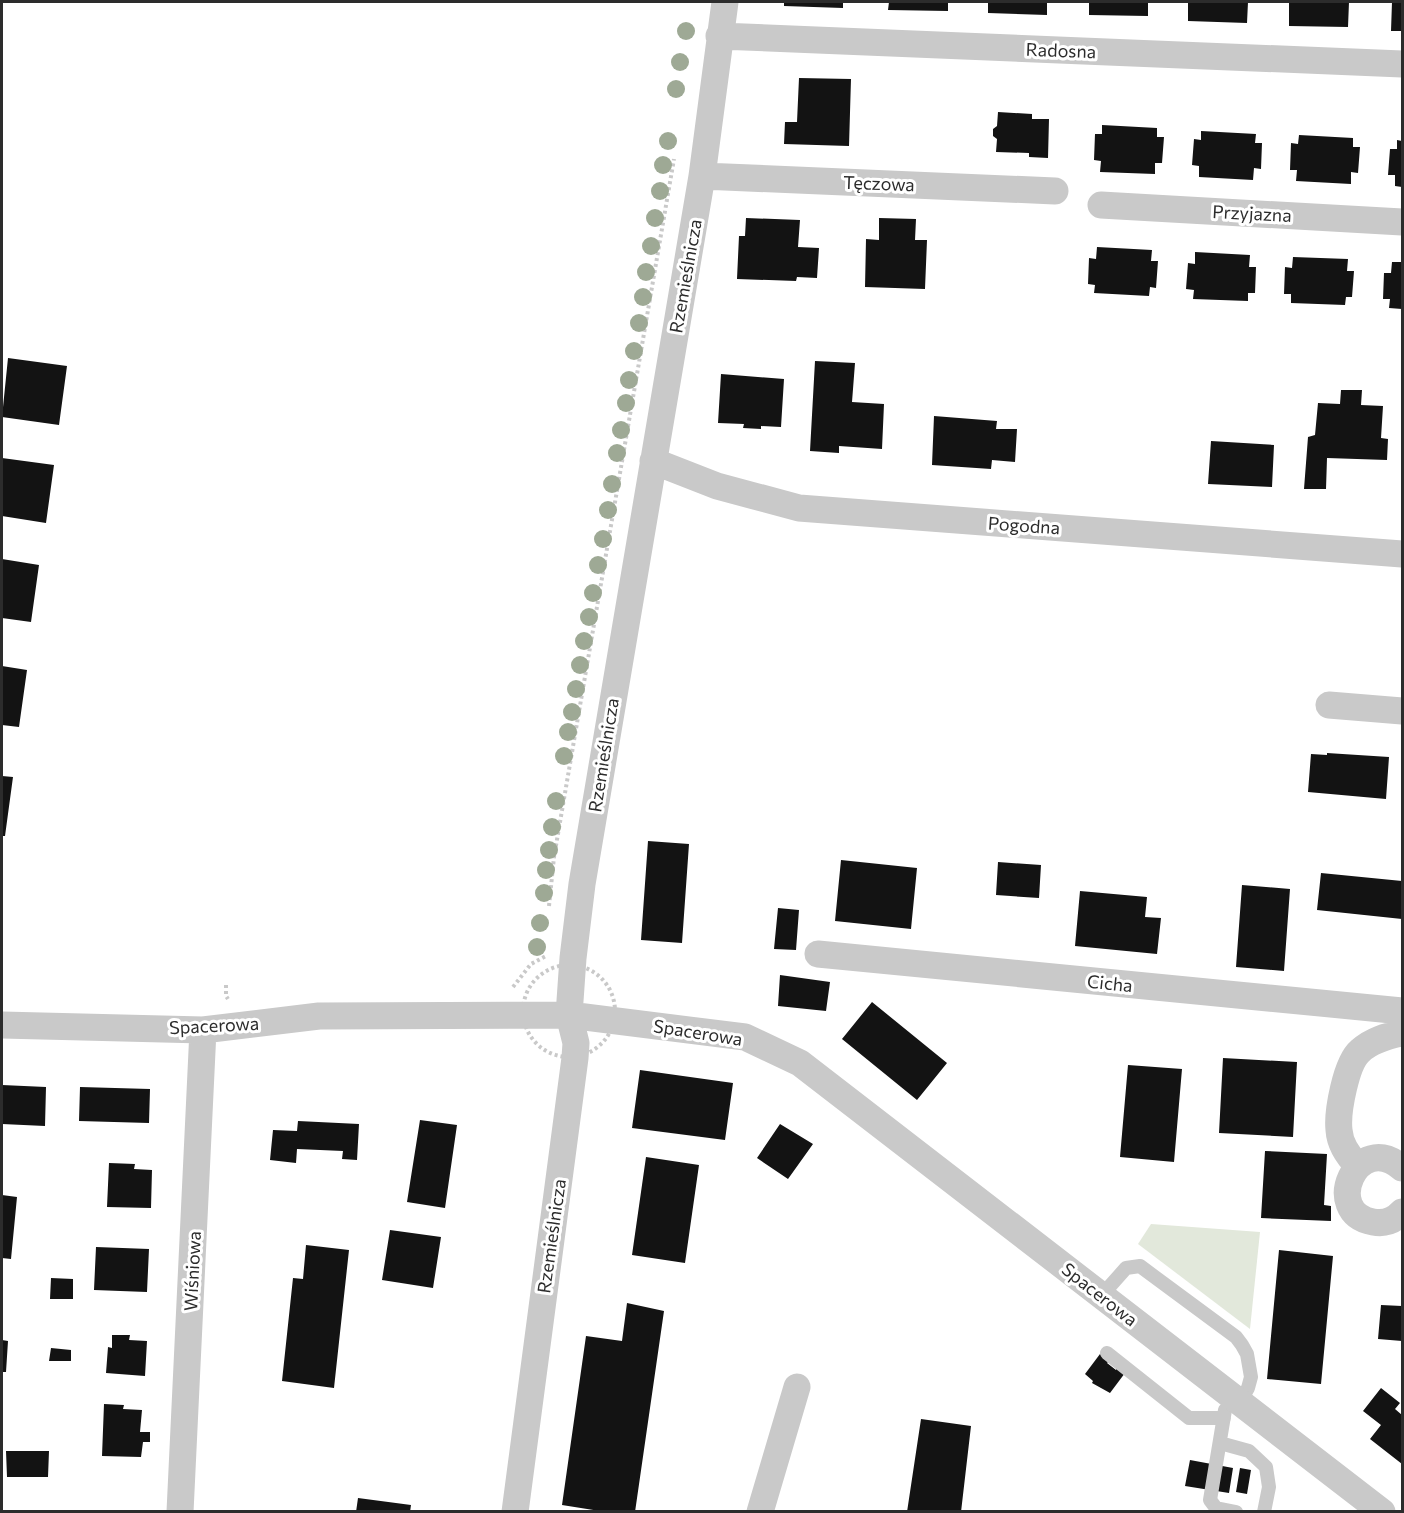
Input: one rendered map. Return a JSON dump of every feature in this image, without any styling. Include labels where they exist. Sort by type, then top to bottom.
[{"type":"street","name":"Rzemieślnicza","points":[[514,1512],[575,1058],[576,1043],[569,1015],[582,884],[702,176],[725,2]]},
{"type":"street","name":"Radosna","points":[[719,36],[1402,64]]},
{"type":"street","name":"Tęczowa","points":[[702,176],[1055,191]]},
{"type":"street","name":"Przyjazna","points":[[1101,205],[1402,222]]},
{"type":"street","name":"Pogodna","points":[[653,461],[717,486],[799,508],[1402,554]]},
{"type":"street","points":[[1329,705],[1402,711]]},
{"type":"street","name":"Cicha","points":[[818,954],[1402,1011]]},
{"type":"street","name":"Spacerowa","points":[[2,1024],[203,1030],[319,1016],[569,1015],[745,1037],[800,1063],[1102,1295],[1231,1404],[1382,1512]]},
{"type":"street","name":"Wiśniowa","points":[[180,1512],[203,1030]]},
{"type":"street","points":[[1358,1166],[1346,1151],[1338,1129],[1345,1077],[1351,1062],[1359,1051],[1372,1042],[1402,1033]]},
{"type":"street","points":[[1402,1168],[1396,1163],[1376,1158],[1366,1161],[1351,1174],[1347,1185],[1347,1197],[1351,1207],[1358,1216],[1368,1221],[1379,1223],[1390,1221],[1402,1212]]},
{"type":"street","points":[[760,1512],[797,1388]]},
{"type":"lane","points":[[1102,1295],[1126,1268],[1140,1266],[1236,1337],[1247,1354],[1251,1377],[1248,1388],[1231,1404],[1189,1418],[1107,1353]]},
{"type":"lane","points":[[1231,1404],[1220,1443],[1210,1500],[1216,1508],[1236,1512]]},
{"type":"lane","points":[[1220,1443],[1249,1451],[1266,1467],[1269,1487],[1264,1512]]},
{"type":"path","points":[[548,912],[554,857],[674,156]]},
{"type":"path","points":[[544,956],[545,945]]},
{"type":"shaded area","points":[[1151,1224],[1260,1232],[1250,1329],[1138,1244]]},
{"type":"building","points":[[784,2],[843,2],[843,8],[784,6]]},
{"type":"building","points":[[889,2],[948,2],[948,11],[888,10]]},
{"type":"building","points":[[988,2],[1047,2],[1047,15],[988,13]]},
{"type":"building","points":[[1089,2],[1148,2],[1148,16],[1089,15]]},
{"type":"building","points":[[1188,2],[1248,2],[1247,23],[1188,21]]},
{"type":"building","points":[[1289,2],[1349,2],[1348,27],[1289,26]]},
{"type":"building","points":[[1392,2],[1402,2],[1402,31],[1391,31]]},
{"type":"building","points":[[799,78],[851,79],[849,146],[784,144],[785,122],[797,122]]},
{"type":"building","points":[[998,112],[1032,114],[1032,119],[1049,119],[1048,158],[1029,157],[1029,153],[996,152],[997,139],[993,136],[993,129],[997,126]]},
{"type":"building","points":[[1102,125],[1157,128],[1157,137],[1164,137],[1162,163],[1155,163],[1155,174],[1100,172],[1101,161],[1094,160],[1095,134],[1102,134]]},
{"type":"building","points":[[1201,131],[1256,134],[1255,143],[1262,143],[1261,169],[1254,168],[1253,180],[1199,177],[1199,166],[1192,165],[1194,139],[1201,140]]},
{"type":"building","points":[[1299,135],[1353,138],[1353,147],[1360,147],[1358,173],[1351,172],[1351,184],[1296,181],[1297,170],[1290,170],[1291,143],[1298,144]]},
{"type":"building","points":[[1397,140],[1402,141],[1402,187],[1395,186],[1395,175],[1388,175],[1390,149],[1397,149]]},
{"type":"building","points":[[746,218],[800,220],[798,247],[819,248],[817,278],[797,277],[796,281],[737,279],[739,236],[745,236]]},
{"type":"building","points":[[879,218],[916,219],[915,240],[927,240],[925,289],[865,287],[866,239],[879,240]]},
{"type":"building","points":[[1097,247],[1152,250],[1151,261],[1158,261],[1156,288],[1150,287],[1149,296],[1094,293],[1095,285],[1088,284],[1089,258],[1096,259]]},
{"type":"building","points":[[1195,252],[1250,255],[1249,267],[1256,267],[1255,293],[1248,293],[1248,301],[1193,299],[1194,290],[1186,289],[1188,263],[1195,264]]},
{"type":"building","points":[[1293,257],[1348,259],[1347,271],[1354,271],[1352,297],[1346,297],[1345,305],[1291,303],[1291,294],[1284,294],[1285,267],[1292,268]]},
{"type":"building","points":[[1392,262],[1402,262],[1402,309],[1389,308],[1390,299],[1383,299],[1384,273],[1391,273]]},
{"type":"building","points":[[8,358],[67,366],[59,425],[2,417]]},
{"type":"building","points":[[815,361],[855,363],[852,402],[884,404],[882,449],[839,446],[839,453],[810,451]]},
{"type":"building","points":[[721,374],[784,379],[781,427],[743,428],[744,424],[718,423]]},
{"type":"building","points":[[1341,390],[1362,390],[1361,405],[1383,406],[1381,438],[1388,439],[1387,460],[1327,458],[1326,489],[1304,489],[1308,437],[1315,435],[1318,403],[1340,404]]},
{"type":"building","points":[[934,416],[997,421],[996,429],[1017,429],[1015,462],[992,460],[991,469],[932,465]]},
{"type":"building","points":[[1211,441],[1274,445],[1272,487],[1208,484]]},
{"type":"building","points":[[2,458],[54,465],[46,523],[2,516]]},
{"type":"building","points":[[2,559],[39,565],[31,622],[2,618]]},
{"type":"building","points":[[2,666],[27,670],[19,727],[2,725]]},
{"type":"building","points":[[1327,753],[1389,757],[1386,799],[1308,792],[1311,754],[1327,755]]},
{"type":"building","points":[[2,776],[13,777],[5,836],[2,836]]},
{"type":"building","points":[[648,841],[689,844],[682,943],[641,940]]},
{"type":"building","points":[[841,860],[917,868],[911,929],[835,921]]},
{"type":"building","points":[[998,862],[1041,865],[1039,898],[996,895]]},
{"type":"building","points":[[1321,873],[1402,881],[1402,919],[1317,910]]},
{"type":"building","points":[[1242,885],[1290,889],[1284,971],[1236,967]]},
{"type":"building","points":[[1080,891],[1147,897],[1145,917],[1161,918],[1157,954],[1075,946]]},
{"type":"building","points":[[778,908],[799,910],[796,950],[774,949]]},
{"type":"building","points":[[780,975],[830,982],[826,1011],[778,1006]]},
{"type":"building","points":[[872,1002],[947,1063],[917,1100],[842,1039]]},
{"type":"building","points":[[1223,1058],[1297,1062],[1293,1137],[1219,1133]]},
{"type":"building","points":[[1128,1065],[1182,1069],[1174,1162],[1120,1157]]},
{"type":"building","points":[[640,1070],[733,1083],[725,1140],[632,1128]]},
{"type":"building","points":[[2,1085],[46,1087],[45,1126],[2,1124]]},
{"type":"building","points":[[80,1087],[150,1089],[149,1123],[79,1121]]},
{"type":"building","points":[[420,1120],[457,1125],[445,1208],[407,1202]]},
{"type":"building","points":[[298,1121],[359,1124],[357,1160],[342,1159],[343,1151],[297,1149],[296,1163],[270,1160],[273,1130],[297,1131]]},
{"type":"building","points":[[780,1124],[813,1144],[788,1179],[757,1158]]},
{"type":"building","points":[[1265,1151],[1327,1154],[1324,1205],[1331,1206],[1331,1221],[1261,1218]]},
{"type":"building","points":[[646,1157],[699,1165],[685,1263],[632,1255]]},
{"type":"building","points":[[109,1163],[135,1164],[134,1169],[152,1170],[151,1208],[107,1207]]},
{"type":"building","points":[[2,1195],[17,1197],[11,1259],[2,1258]]},
{"type":"building","points":[[390,1230],[441,1237],[433,1288],[382,1280]]},
{"type":"building","points":[[306,1245],[349,1250],[334,1388],[282,1381],[293,1278],[303,1279]]},
{"type":"building","points":[[96,1247],[149,1249],[147,1292],[94,1290]]},
{"type":"building","points":[[1279,1250],[1333,1256],[1321,1384],[1267,1379]]},
{"type":"building","points":[[51,1278],[73,1279],[73,1299],[50,1299]]},
{"type":"building","points":[[627,1303],[664,1311],[635,1512],[606,1512],[562,1505],[586,1336],[622,1341]]},
{"type":"building","points":[[1381,1305],[1402,1306],[1402,1341],[1378,1339]]},
{"type":"building","points":[[112,1335],[130,1335],[129,1340],[147,1341],[145,1376],[106,1373],[108,1347],[112,1348]]},
{"type":"building","points":[[2,1340],[8,1341],[6,1372],[2,1372]]},
{"type":"building","points":[[51,1348],[71,1350],[71,1361],[49,1361]]},
{"type":"building","points":[[1100,1354],[1116,1370],[1117,1367],[1125,1373],[1110,1393],[1092,1383],[1093,1381],[1085,1374]]},
{"type":"building","points":[[1381,1388],[1400,1403],[1395,1409],[1402,1415],[1402,1464],[1370,1439],[1381,1425],[1363,1411]]},
{"type":"building","points":[[104,1404],[124,1405],[123,1409],[142,1410],[140,1432],[150,1432],[150,1442],[143,1442],[141,1457],[102,1456]]},
{"type":"building","points":[[921,1419],[971,1426],[961,1512],[907,1512]]},
{"type":"building","points":[[6,1451],[49,1451],[48,1477],[7,1477]]},
{"type":"building","points":[[1190,1460],[1233,1468],[1229,1493],[1185,1486]]},
{"type":"building","points":[[1240,1468],[1251,1470],[1247,1494],[1236,1492]]},
{"type":"building","points":[[358,1498],[411,1505],[410,1512],[356,1512]]}]
